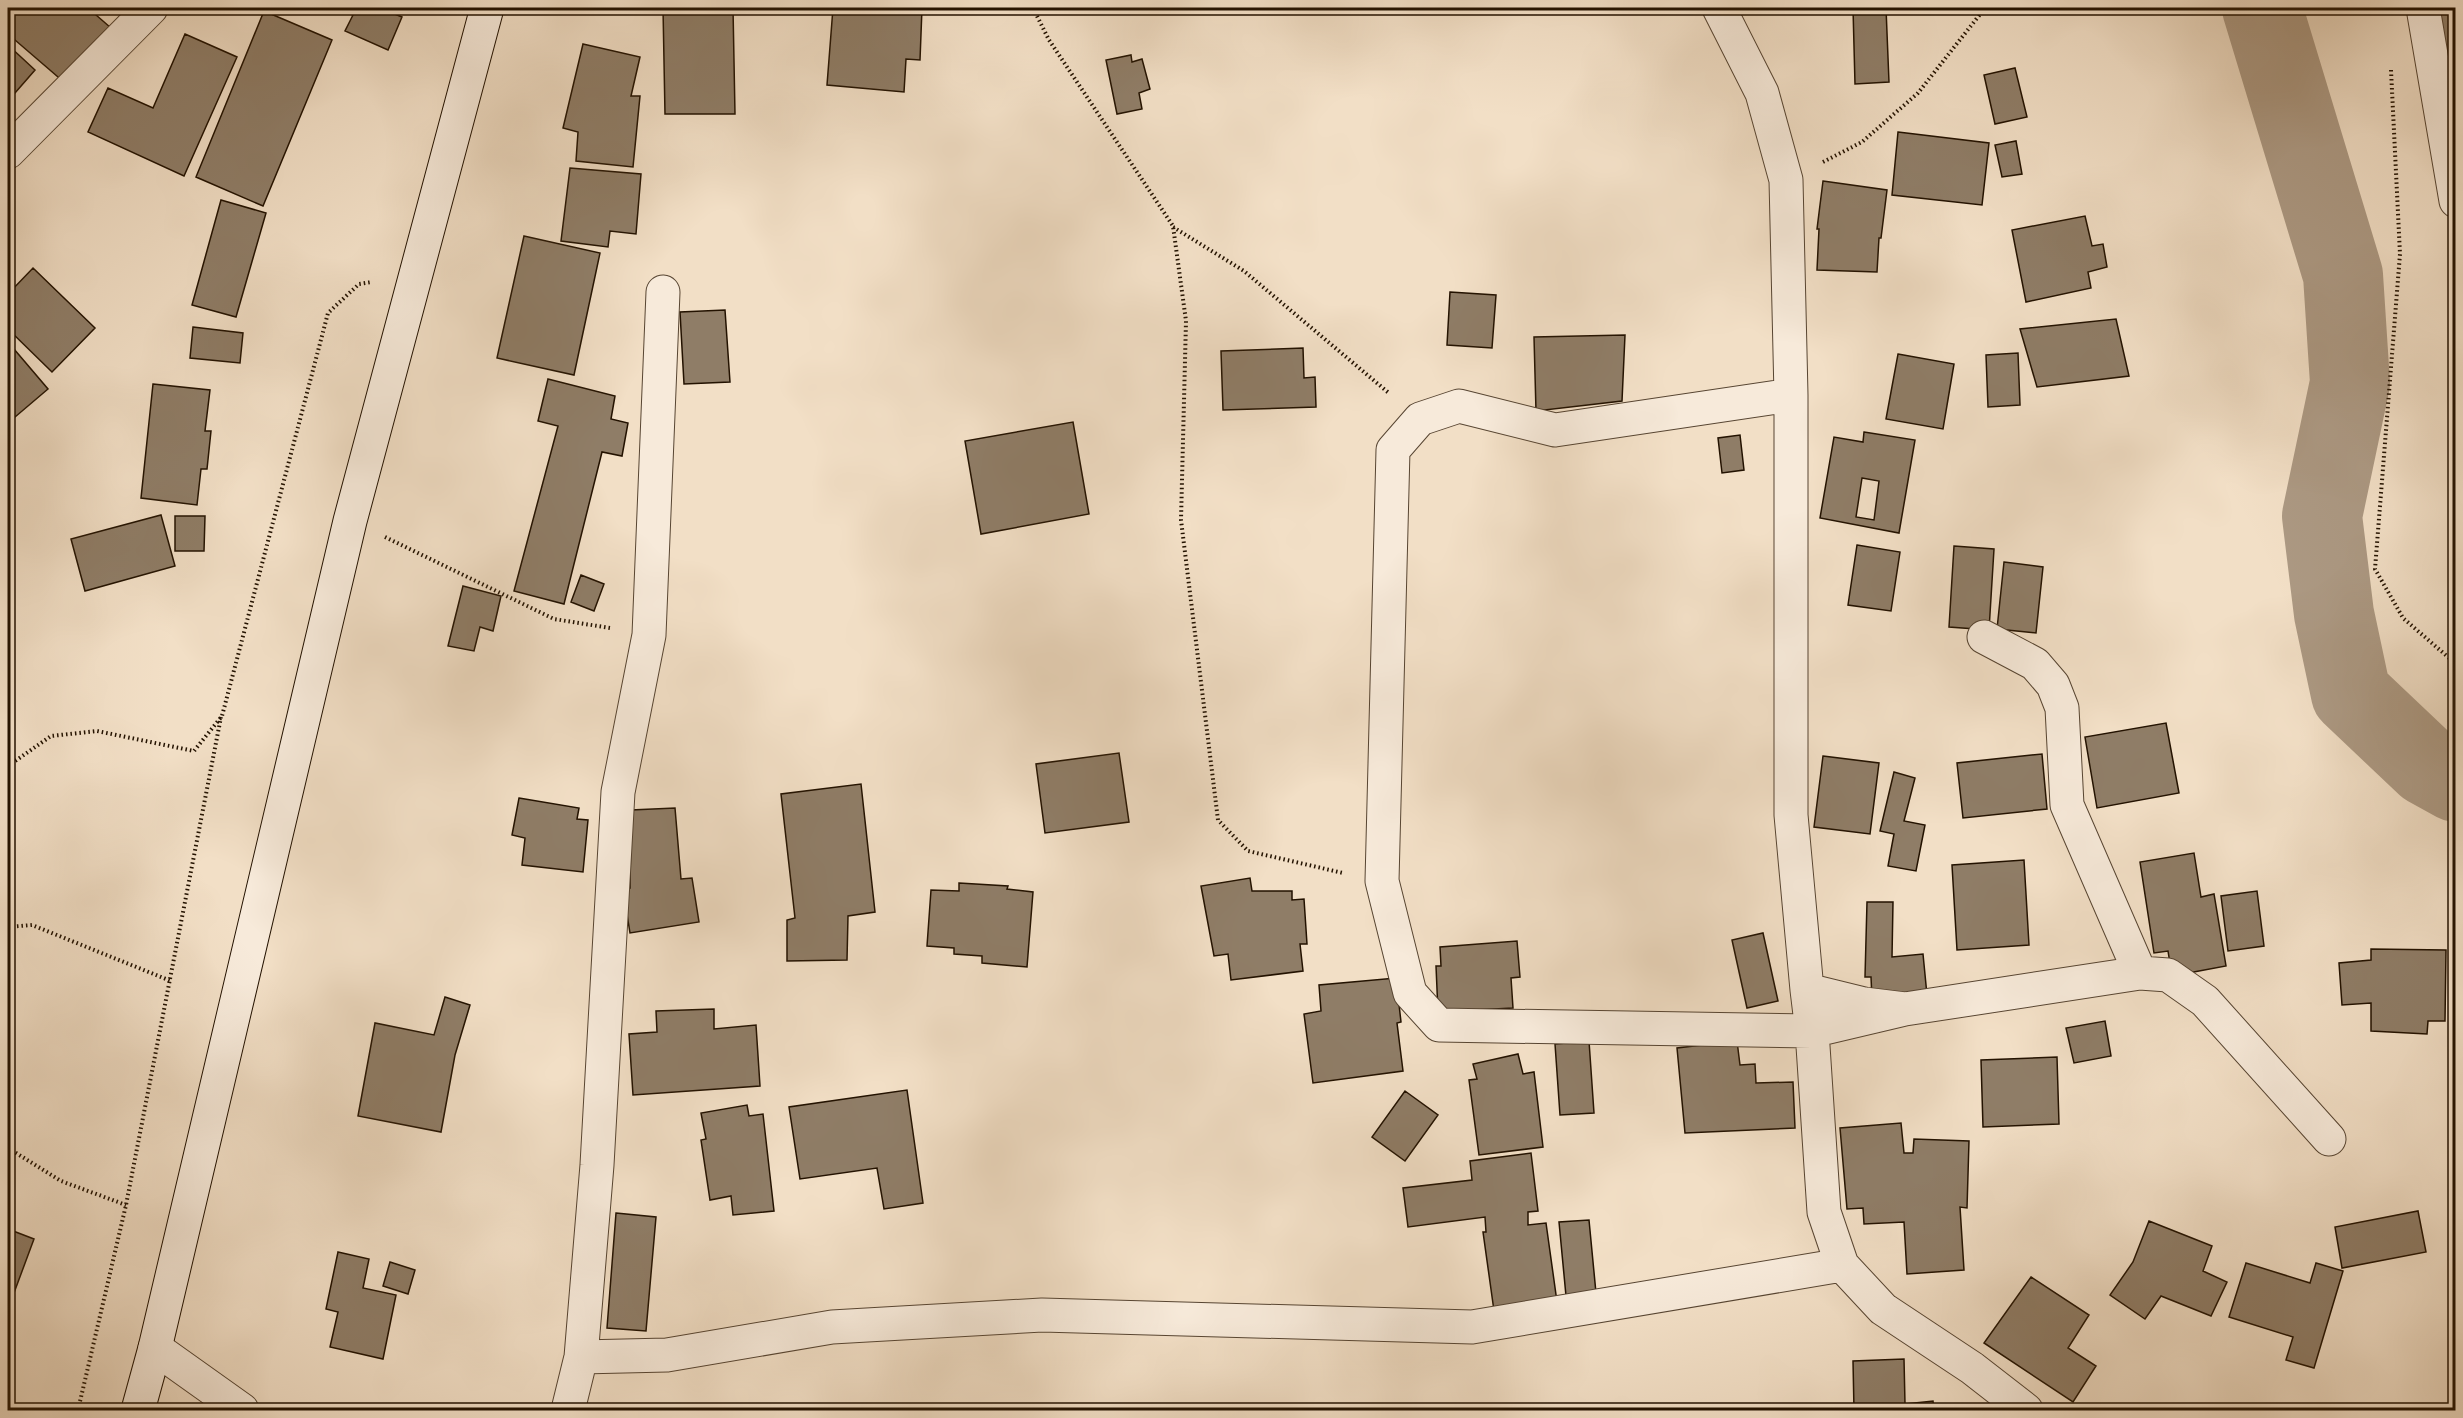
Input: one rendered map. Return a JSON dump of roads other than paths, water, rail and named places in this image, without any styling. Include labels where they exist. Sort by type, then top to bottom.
[{"type":"street","points":[[8,152],[151,8]]},
{"type":"street","points":[[138,1410],[155,1348],[350,521],[487,8]]},
{"type":"street","points":[[1719,8],[1762,93],[1786,180],[1791,395],[1791,815],[1812,1031],[1824,1212],[1842,1264],[1883,1309],[1972,1368],[2026,1410]]},
{"type":"street","points":[[2423,8],[2456,201]]},
{"type":"street","points":[[568,1410],[581,1357],[597,1166],[618,792],[649,635],[663,291]]},
{"type":"street","points":[[1791,395],[1555,430],[1459,406],[1420,419],[1393,450],[1382,881],[1410,993],[1439,1026],[1812,1031],[1905,1010],[2140,973],[2168,975],[2205,1001],[2329,1138]]},
{"type":"street","points":[[1984,637],[2035,664],[2053,685],[2062,708],[2067,805],[2140,973]]},
{"type":"street","points":[[1807,990],[1864,1004],[1905,1010]]},
{"type":"street","points":[[581,1357],[667,1355],[832,1327],[1042,1315],[1472,1328],[1842,1264]]},
{"type":"street","points":[[155,1348],[242,1410]]},
{"type":"waterway","points":[[2262,8],[2343,275],[2350,383],[2322,516],[2334,614],[2351,694],[2427,766],[2456,782]]}]
